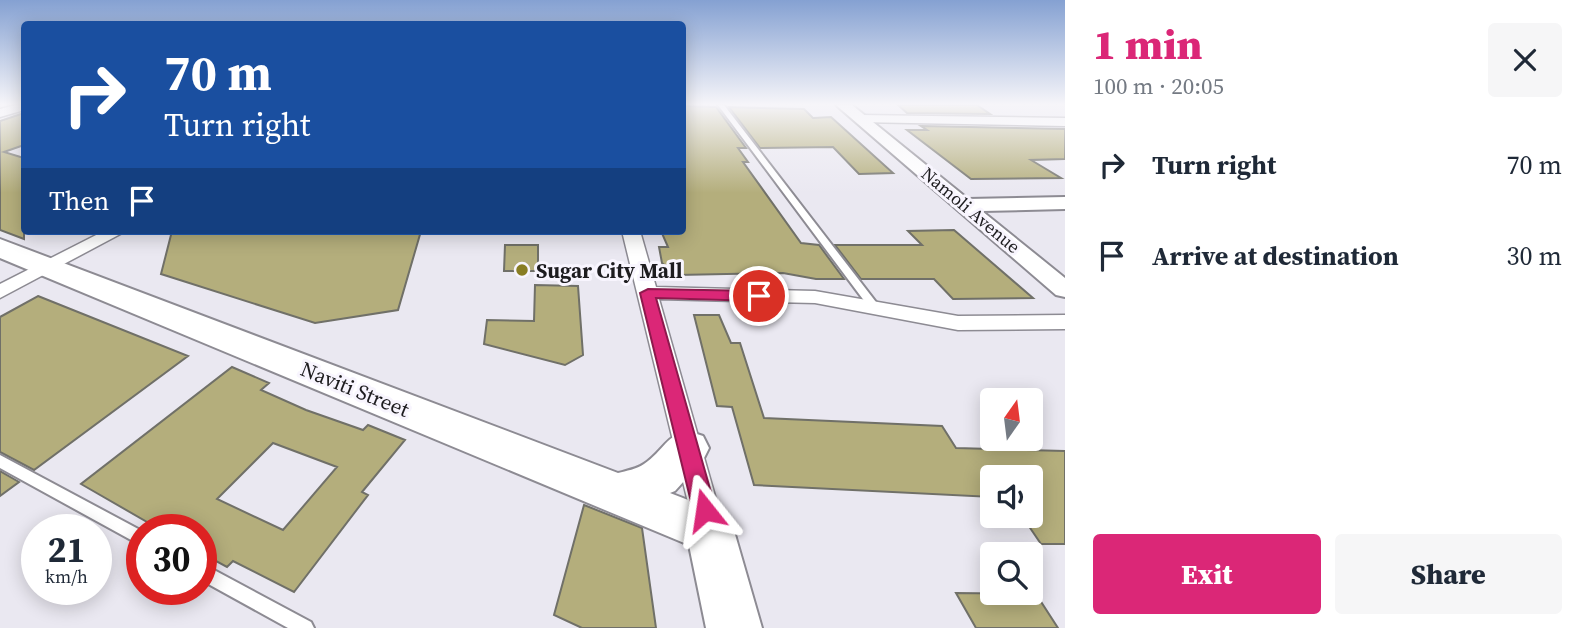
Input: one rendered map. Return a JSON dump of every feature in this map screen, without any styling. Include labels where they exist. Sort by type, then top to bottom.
[{"type":"main road","name":"Naviti Street","points":[[0,248],[710,531]]},
{"type":"main road","points":[[615,494],[659,478],[688,448]]},
{"type":"main road","points":[[710,531],[734,628]]},
{"type":"street","name":"Namoli Avenue","points":[[880,134],[1065,290]]},
{"type":"street","points":[[965,205],[1065,203]]},
{"type":"street","points":[[0,292],[109,235]]},
{"type":"street","points":[[632,235],[710,531]]},
{"type":"street","points":[[648,293],[815,297],[958,323],[1065,322]]},
{"type":"lane","points":[[743,134],[875,308]]},
{"type":"lane","points":[[0,461],[126,530]]},
{"type":"lane","points":[[217,580],[305,628]]},
{"type":"building","points":[[0,134],[21,134],[21,146],[4,152],[21,157],[21,235],[24,235],[24,239],[0,230]]},
{"type":"building","points":[[686,134],[736,134],[746,148],[738,148],[748,162],[743,162],[801,243],[819,245],[844,279],[816,279],[783,273],[677,275],[662,263],[659,247],[668,247],[663,235],[686,235]]},
{"type":"building","points":[[750,134],[850,134],[893,173],[859,174],[833,147],[760,148]]},
{"type":"building","points":[[913,134],[1065,134],[1065,159],[1031,160],[1061,178],[971,179]]},
{"type":"building","points":[[954,230],[1033,298],[953,299],[934,279],[861,279],[835,245],[922,245],[908,231]]},
{"type":"building","points":[[171,235],[420,235],[398,310],[315,323],[161,274]]},
{"type":"building","points":[[505,245],[538,245],[538,271],[504,271]]},
{"type":"building","points":[[535,285],[578,286],[583,355],[565,365],[484,344],[487,320],[534,321]]},
{"type":"building","points":[[38,296],[188,356],[34,470],[0,452],[0,317]]},
{"type":"building","points":[[694,315],[719,315],[731,343],[740,343],[764,418],[942,426],[956,448],[980,449],[980,452],[1065,451],[1065,544],[1043,544],[1030,528],[1043,528],[1043,465],[980,465],[980,496],[754,485],[732,407],[717,406]]},
{"type":"building","points":[[232,367],[269,383],[261,390],[306,410],[363,430],[368,425],[405,440],[362,492],[368,495],[294,592],[233,561],[227,567],[217,562],[217,514],[133,514],[81,484]],"holes":[[[273,443],[337,467],[283,530],[217,499]]]},
{"type":"building","points":[[0,471],[19,482],[0,496]]},
{"type":"building","points":[[584,505],[642,528],[656,628],[582,628],[554,615]]},
{"type":"building","points":[[956,593],[980,593],[980,605],[1043,605],[1058,628],[976,628]]},
{"type":"place","name":"Sugar City Mall","points":[[522,270]]},
{"type":"route","points":[[705,510],[648,293],[759,296]]}]
